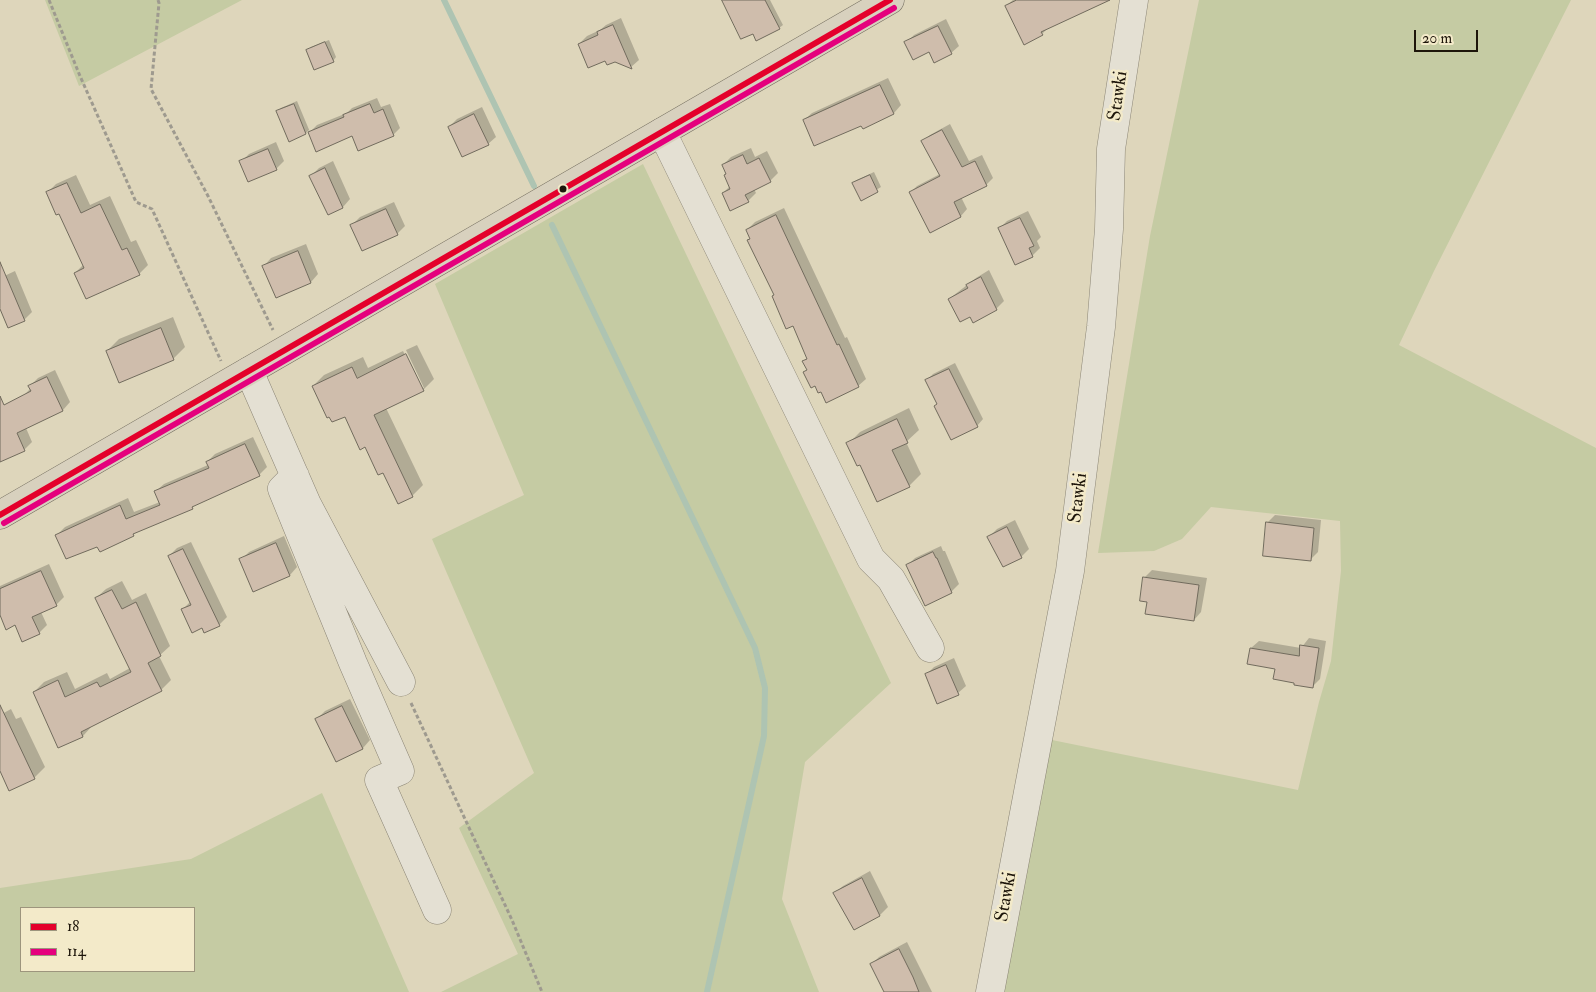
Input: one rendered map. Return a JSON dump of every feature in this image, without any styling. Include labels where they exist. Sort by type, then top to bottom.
[{"type":"main road","points":[[0,515],[890,0]]},
{"type":"street","name":"Stawki","points":[[990,992],[1070,570],[1101,327],[1109,229],[1111,148],[1134,0]]},
{"type":"street","points":[[662,132],[872,559],[891,579],[930,648]]},
{"type":"street","points":[[240,376],[295,476],[307,504],[401,682]]},
{"type":"street","points":[[295,476],[282,489],[353,663],[400,771],[379,780],[437,910]]},
{"type":"path","points":[[49,0],[80,76],[136,202],[152,209],[240,376]]},
{"type":"path","points":[[158,0],[151,89],[208,196],[283,351]]},
{"type":"path","points":[[401,682],[512,920],[542,992]]},
{"type":"green space","points":[[45,0],[242,0],[79,86]]},
{"type":"green space","points":[[1199,0],[1571,0],[1434,271],[1399,345],[1596,448],[1596,992],[995,992],[1047,739],[1298,790],[1331,661],[1341,571],[1340,521],[1211,507],[1182,539],[1154,551],[1098,553],[1150,236]]},
{"type":"green space","points":[[643,164],[891,683],[805,762],[782,899],[819,992],[441,992],[518,954],[459,828],[534,773],[432,539],[524,495],[435,284]]},
{"type":"green space","points":[[322,793],[409,992],[0,992],[0,888],[191,859]]},
{"type":"building","points":[[722,0],[765,0],[780,29],[756,41],[753,34],[741,39]]},
{"type":"building","points":[[1017,0],[1110,0],[1041,32],[1043,35],[1024,45],[1005,6]]},
{"type":"building","points":[[613,25],[632,69],[615,62],[607,65],[605,61],[588,68],[578,44],[598,35],[597,32]]},
{"type":"building","points":[[938,26],[952,54],[934,63],[929,52],[913,60],[904,42]]},
{"type":"building","points":[[325,42],[334,62],[314,70],[306,50]]},
{"type":"building","points":[[880,85],[894,114],[863,129],[861,126],[814,146],[803,120]]},
{"type":"building","points":[[294,104],[306,134],[289,142],[276,111]]},
{"type":"building","points":[[370,104],[374,113],[383,109],[394,136],[358,151],[352,136],[316,152],[308,132]]},
{"type":"building","points":[[474,114],[489,145],[462,157],[448,127]]},
{"type":"building","points":[[942,130],[962,167],[975,161],[987,186],[954,202],[961,217],[930,233],[909,192],[940,176],[921,141]]},
{"type":"building","points":[[268,149],[277,170],[248,182],[239,161]]},
{"type":"building","points":[[743,155],[747,164],[759,158],[771,182],[745,195],[749,202],[730,211],[722,193],[730,189],[722,165]]},
{"type":"building","points":[[325,168],[343,208],[328,215],[309,176]]},
{"type":"building","points":[[870,175],[878,192],[861,201],[852,183]]},
{"type":"building","points":[[67,183],[81,213],[100,204],[122,250],[127,248],[140,275],[86,299],[74,273],[84,268],[59,214],[56,215],[46,192]]},
{"type":"building","points":[[386,209],[398,235],[362,251],[350,225]]},
{"type":"building","points":[[776,215],[837,345],[839,344],[859,387],[826,403],[821,392],[818,393],[815,386],[811,388],[803,372],[807,370],[802,361],[807,359],[793,326],[786,329],[772,296],[774,295],[747,240],[750,239],[746,230]]},
{"type":"building","points":[[1020,218],[1034,246],[1029,248],[1033,257],[1015,265],[998,228]]},
{"type":"building","points":[[298,251],[311,283],[276,298],[262,266]]},
{"type":"building","points":[[0,262],[25,321],[8,328],[0,309]]},
{"type":"building","points":[[981,277],[997,310],[973,323],[970,317],[960,322],[948,299],[968,288],[966,285]]},
{"type":"building","points":[[161,328],[174,360],[119,383],[106,351]]},
{"type":"building","points":[[406,354],[424,391],[374,415],[413,497],[398,504],[383,473],[378,475],[365,447],[360,450],[345,417],[332,422],[329,417],[327,418],[312,386],[352,367],[357,378]]},
{"type":"building","points":[[949,369],[978,427],[951,440],[934,406],[937,404],[925,380]]},
{"type":"building","points":[[47,377],[63,411],[17,433],[25,451],[0,462],[0,396],[4,405],[31,391],[28,386]]},
{"type":"building","points":[[897,419],[908,443],[892,450],[910,487],[877,502],[860,465],[857,466],[846,443]]},
{"type":"building","points":[[245,444],[260,476],[192,507],[193,509],[133,534],[134,536],[100,552],[97,547],[66,559],[55,535],[120,505],[126,519],[160,505],[154,491],[209,468],[206,462]]},
{"type":"building","points":[[1266,522],[1314,528],[1311,561],[1263,556]]},
{"type":"building","points":[[1007,527],[1022,558],[1003,567],[987,537]]},
{"type":"building","points":[[276,543],[290,576],[253,592],[239,559]]},
{"type":"building","points":[[183,549],[220,626],[204,633],[202,628],[192,633],[181,609],[191,605],[168,556]]},
{"type":"building","points":[[933,552],[952,593],[925,606],[906,565]]},
{"type":"building","points":[[41,571],[57,606],[32,617],[40,634],[22,642],[15,625],[6,630],[0,615],[0,589]]},
{"type":"building","points":[[1143,577],[1199,585],[1194,621],[1145,614],[1147,602],[1140,601]]},
{"type":"building","points":[[112,590],[122,609],[136,602],[161,656],[148,663],[162,691],[81,732],[83,737],[58,748],[33,692],[58,680],[65,697],[97,682],[100,687],[131,672],[95,598]]},
{"type":"building","points":[[1300,645],[1319,648],[1313,688],[1273,679],[1275,669],[1247,664],[1250,648],[1299,656]]},
{"type":"building","points":[[946,665],[959,695],[937,704],[925,674]]},
{"type":"building","points":[[0,705],[35,779],[9,791],[0,771]]},
{"type":"building","points":[[342,706],[363,749],[336,762],[315,719]]},
{"type":"building","points":[[862,878],[880,916],[854,930],[833,893]]},
{"type":"building","points":[[899,949],[919,992],[884,992],[870,964]]},
{"type":"waterway","points":[[444,0],[534,186]]},
{"type":"waterway","points":[[552,225],[755,648],[765,688],[764,736],[707,992]]},
{"type":"transit line","name":"18","points":[[0,515],[890,0]]},
{"type":"transit line","name":"114","points":[[4,523],[894,8]]}]
